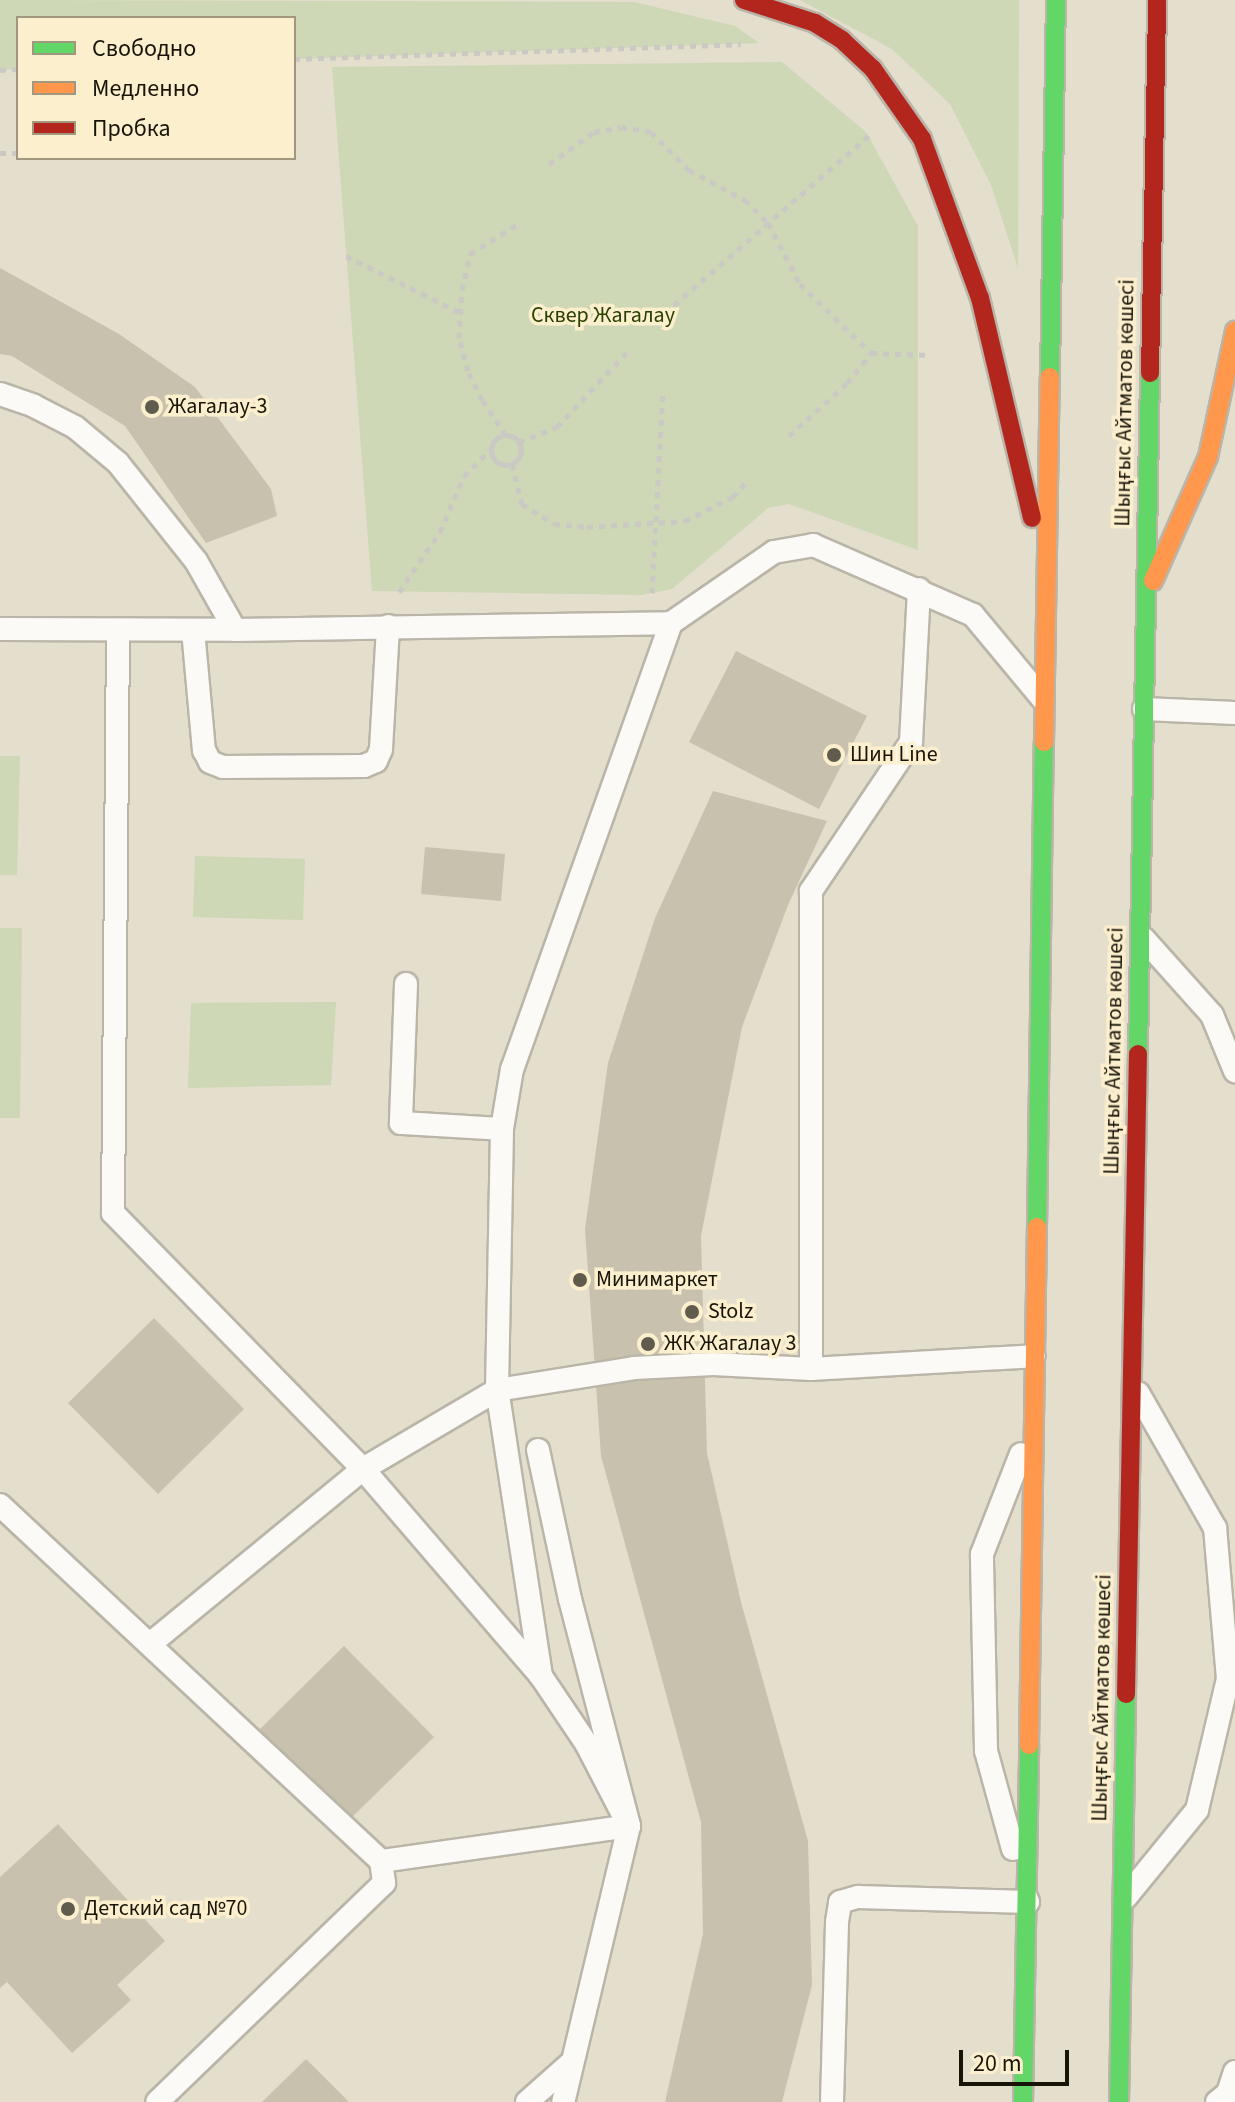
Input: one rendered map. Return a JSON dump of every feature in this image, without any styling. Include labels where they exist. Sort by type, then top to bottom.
[{"type":"main road","points":[[744,0],[815,23],[842,40],[873,69],[922,139],[980,298],[1047,584]]},
{"type":"main road","points":[[1023,2102],[1056,0]]},
{"type":"main road","name":"Шыңғыс Айтматов көшесі","points":[[1119,2102],[1157,0]]},
{"type":"main road","points":[[1146,598],[1208,457],[1235,331]]},
{"type":"lane","points":[[0,394],[34,406],[75,427],[118,463],[196,561],[235,630]]},
{"type":"lane","points":[[0,629],[235,630],[671,623],[774,552],[813,545],[973,615],[1045,702]]},
{"type":"lane","points":[[811,1369],[811,891],[911,742],[919,589]]},
{"type":"lane","points":[[541,1676],[497,1390],[502,1129],[512,1069],[671,623]]},
{"type":"lane","points":[[193,630],[204,750],[210,762],[223,767],[364,766],[376,761],[381,749],[388,626]]},
{"type":"lane","points":[[118,630],[113,1213],[363,1469],[541,1676],[586,1743],[629,1826]]},
{"type":"lane","points":[[1144,709],[1235,713]]},
{"type":"lane","points":[[1140,935],[1212,1015],[1235,1071]]},
{"type":"lane","points":[[406,984],[401,1123],[502,1129]]},
{"type":"lane","points":[[150,1644],[363,1469],[497,1390],[634,1368],[713,1364],[811,1369],[1034,1356]]},
{"type":"lane","points":[[1123,1901],[1197,1810],[1228,1679],[1215,1528],[1132,1382]]},
{"type":"lane","points":[[832,2102],[840,1902],[858,1897],[1028,1902],[986,1751],[982,1554],[1032,1427]]},
{"type":"lane","points":[[538,1450],[570,1599],[629,1826],[563,2102]]},
{"type":"lane","points":[[0,1505],[381,1861],[384,1883],[159,2102]]},
{"type":"lane","points":[[381,1861],[629,1826]]},
{"type":"lane","points":[[527,2102],[572,2062]]},
{"type":"lane","points":[[1217,2102],[1228,2093],[1235,2072]]},
{"type":"path","points":[[296,59],[744,44]]},
{"type":"path","points":[[549,164],[594,132],[621,127],[651,132],[689,170],[745,200],[768,223],[800,284],[871,353],[930,355]]},
{"type":"path","points":[[674,305],[877,129]]},
{"type":"path","points":[[518,224],[470,254],[459,338],[468,371],[482,400],[506,435],[519,442],[557,427],[629,350]]},
{"type":"path","points":[[346,256],[461,313]]},
{"type":"path","points":[[789,436],[847,383],[871,353]]},
{"type":"path","points":[[652,593],[663,389]]},
{"type":"path","points":[[399,592],[440,532],[464,476],[499,437],[506,435]]},
{"type":"path","points":[[491,449],[496,462],[512,464],[519,459],[519,442]]},
{"type":"path","points":[[512,464],[522,504],[554,524],[587,527],[685,521],[709,512],[733,497],[745,483]]},
{"type":"green space","points":[[0,0],[634,2],[735,26],[759,43],[296,59],[296,16],[16,16],[16,69],[0,70]]},
{"type":"green space","points":[[800,0],[1019,0],[1018,268],[991,185],[950,104],[892,49]]},
{"type":"green space","name":"Сквер Жагалау","points":[[782,62],[866,132],[918,226],[918,550],[789,504],[768,508],[672,589],[641,595],[372,591],[332,67]]},
{"type":"green space","points":[[0,756],[20,756],[17,875],[0,875]]},
{"type":"green space","points":[[195,856],[305,859],[303,920],[193,917]]},
{"type":"green space","points":[[0,928],[22,928],[20,1118],[0,1118]]},
{"type":"green space","points":[[336,1002],[331,1085],[188,1088],[191,1003]]},
{"type":"building","name":"Жагалау-3","points":[[0,268],[119,334],[195,387],[271,489],[277,516],[206,543],[125,426],[12,356],[0,354]]},
{"type":"building","points":[[736,651],[867,716],[819,809],[689,742]]},
{"type":"building","name":"ЖК Жагалау 3","points":[[713,791],[827,821],[788,905],[742,1027],[701,1236],[707,1453],[741,1602],[808,1841],[812,1985],[782,2102],[665,2102],[703,1934],[701,1822],[601,1456],[585,1229],[608,1063],[655,918]]},
{"type":"building","points":[[425,847],[505,854],[501,901],[421,894]]},
{"type":"building","points":[[154,1318],[244,1409],[158,1494],[68,1403]]},
{"type":"building","points":[[344,1646],[434,1737],[347,1822],[258,1731]]},
{"type":"building","name":"Детский сад №70","points":[[58,1824],[165,1941],[117,1985],[131,2000],[72,2053],[7,1982],[0,1988],[0,1877]]},
{"type":"building","points":[[306,2059],[349,2102],[262,2102]]},
{"type":"traffic: fast","points":[[1050,377],[1056,0]]},
{"type":"traffic: fast","points":[[1138,1054],[1150,373]]},
{"type":"traffic: fast","points":[[1037,1227],[1044,742]]},
{"type":"traffic: fast","points":[[1119,2102],[1126,1694]]},
{"type":"traffic: fast","points":[[1023,2102],[1029,1745]]},
{"type":"traffic: slow","points":[[1153,581],[1208,457],[1235,331]]},
{"type":"traffic: slow","points":[[1044,742],[1050,377]]},
{"type":"traffic: slow","points":[[1029,1745],[1037,1227]]},
{"type":"traffic: jam","points":[[744,0],[815,23],[842,40],[873,69],[922,139],[980,298],[1032,518]]},
{"type":"traffic: jam","points":[[1150,373],[1157,0]]},
{"type":"traffic: jam","points":[[1126,1694],[1138,1054]]},
{"type":"place","name":"Жагалау-3","points":[[152,407]]},
{"type":"place","name":"Шин Line","points":[[834,755]]},
{"type":"place","name":"Минимаркет","points":[[580,1280]]},
{"type":"place","name":"Stolz","points":[[692,1312]]},
{"type":"place","name":"ЖК Жагалау 3","points":[[648,1344]]},
{"type":"place","name":"Детский сад №70","points":[[68,1909]]}]
